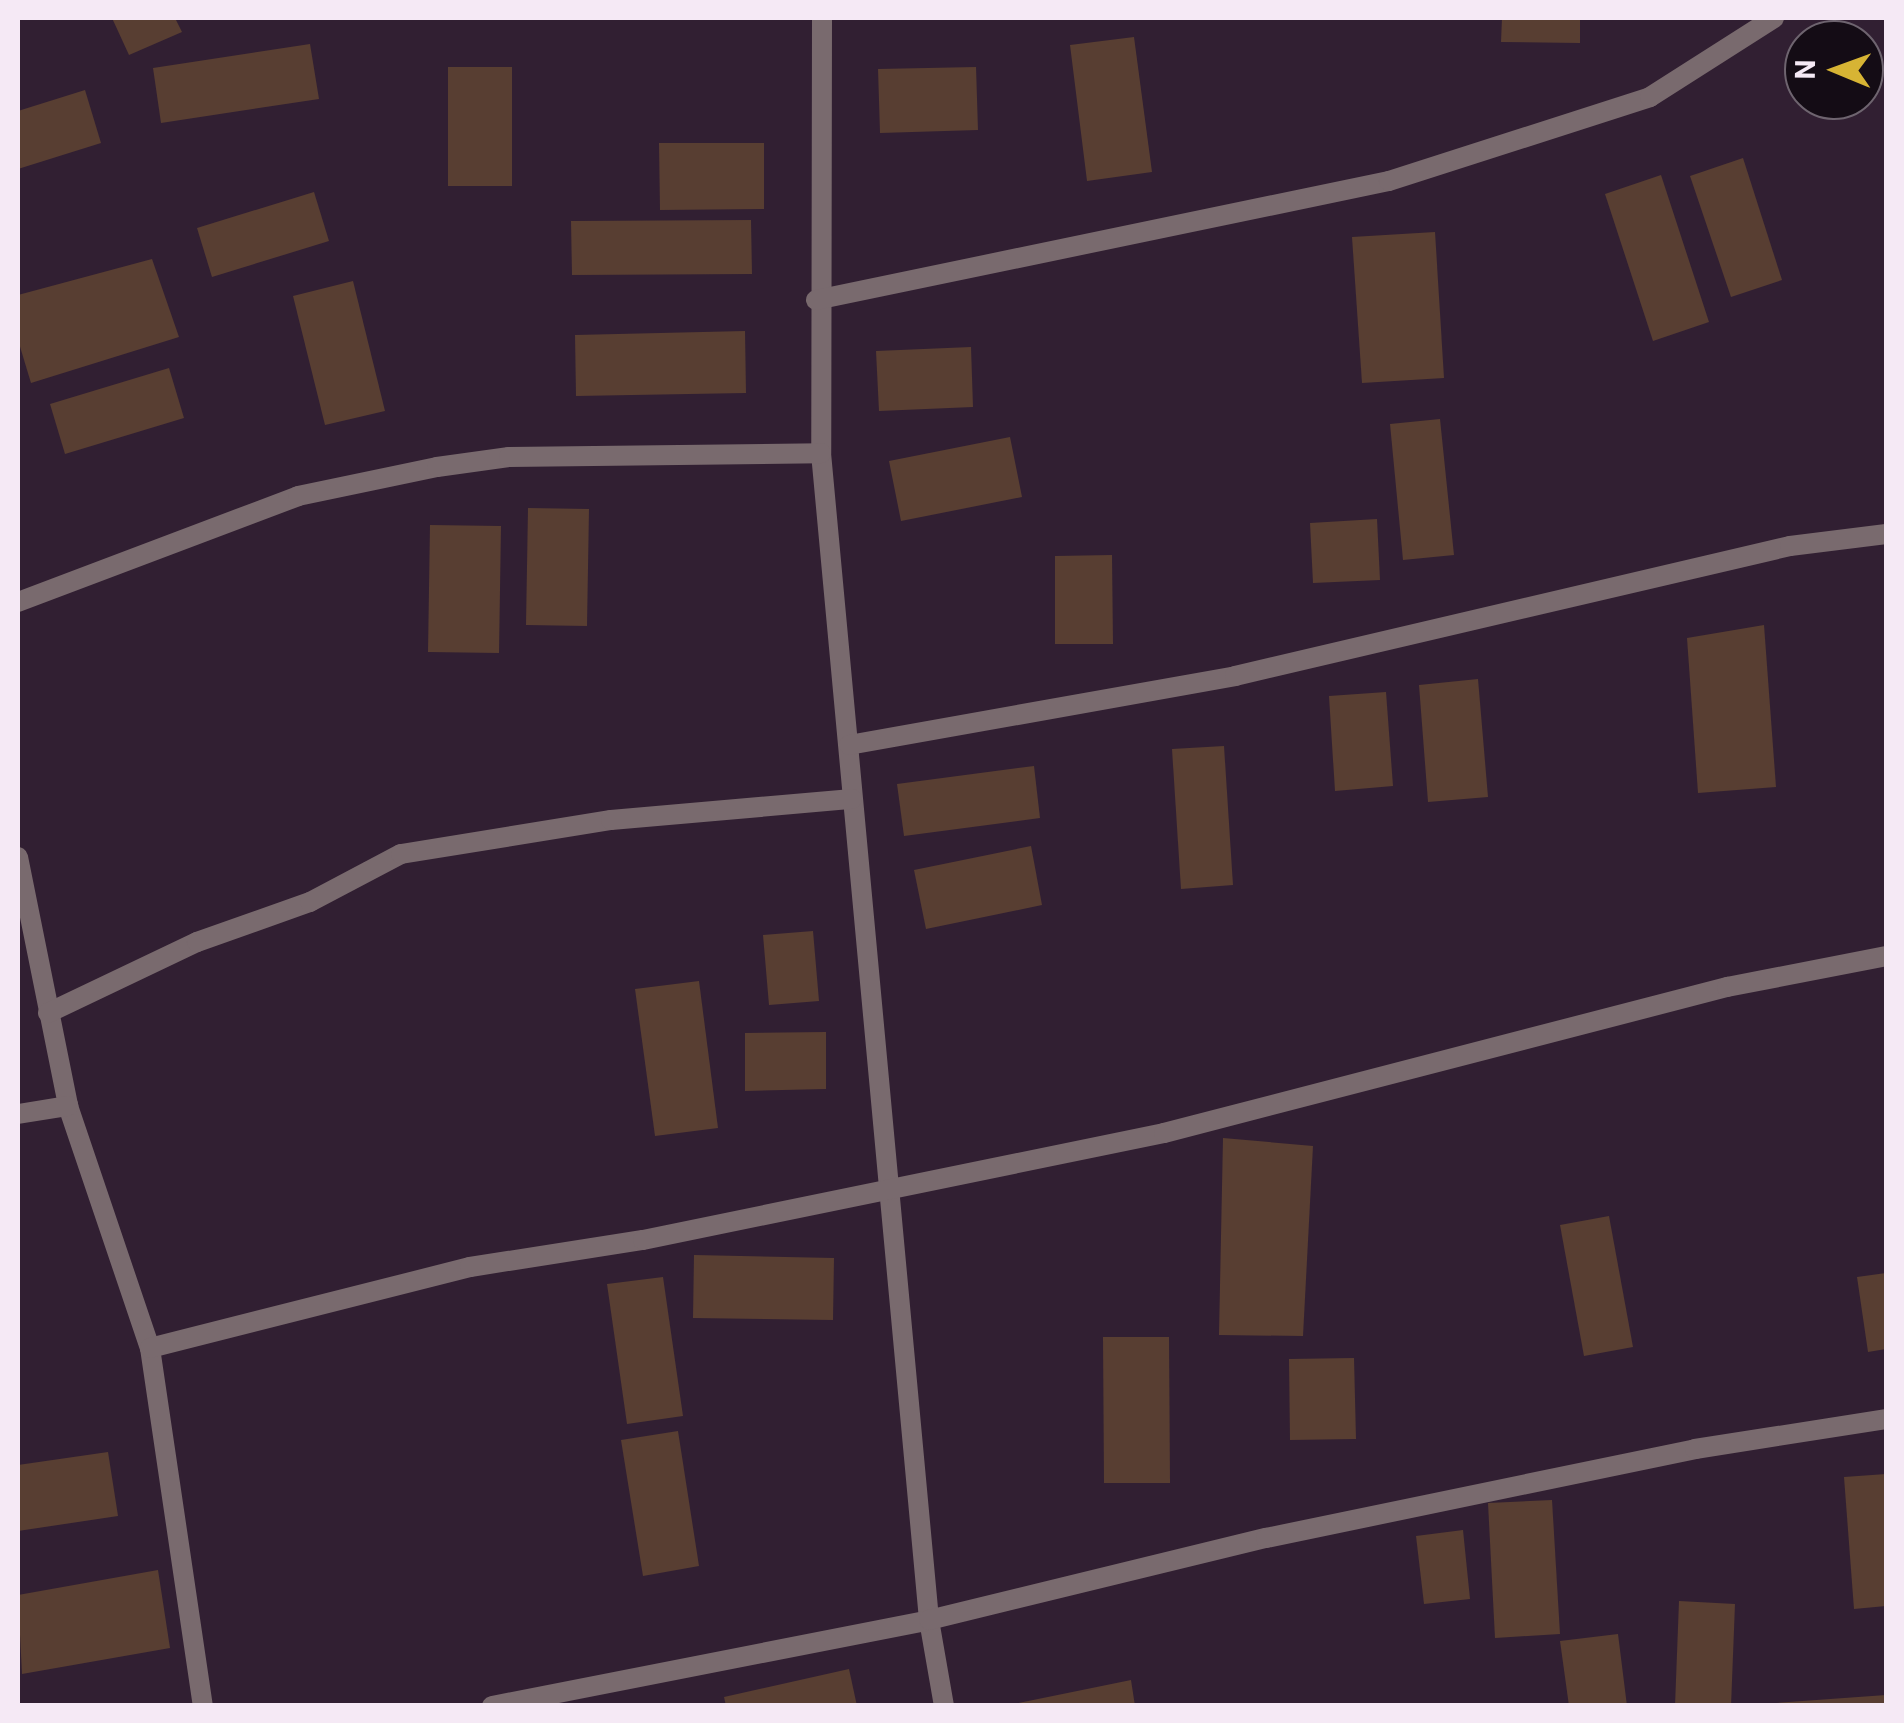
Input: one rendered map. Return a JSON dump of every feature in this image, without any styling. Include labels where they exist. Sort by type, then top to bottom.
[{"type":"street","points":[[822,18],[816,300],[821,453],[928,1620],[944,1706]]},
{"type":"street","points":[[816,300],[1389,181],[1650,98],[1774,18]]},
{"type":"street","points":[[18,602],[298,496],[437,467],[510,458],[821,453]]},
{"type":"street","points":[[849,745],[1236,676],[1790,546],[1886,534]]},
{"type":"street","points":[[48,1013],[401,854],[611,820],[852,799]]},
{"type":"street","points":[[18,857],[68,1106],[150,1348],[202,1706]]},
{"type":"street","points":[[150,1348],[470,1267],[888,1191],[1164,1133],[1728,988],[1886,956]]},
{"type":"street","points":[[18,1114],[68,1106]]},
{"type":"street","points":[[492,1706],[928,1620],[1306,1530],[1695,1449],[1886,1419]]},
{"type":"building","points":[[112,18],[175,18],[182,32],[129,55]]},
{"type":"building","points":[[1502,18],[1580,18],[1580,43],[1501,42]]},
{"type":"building","points":[[1134,37],[1152,172],[1087,181],[1070,45]]},
{"type":"building","points":[[310,44],[319,99],[161,123],[153,68]]},
{"type":"building","points":[[448,67],[512,67],[512,186],[448,186]]},
{"type":"building","points":[[976,67],[978,130],[880,133],[878,69]]},
{"type":"building","points":[[85,90],[101,143],[18,169],[18,111]]},
{"type":"building","points":[[659,143],[764,143],[764,209],[660,210]]},
{"type":"building","points":[[1743,158],[1782,280],[1731,297],[1690,176]]},
{"type":"building","points":[[1661,175],[1709,322],[1653,341],[1605,194]]},
{"type":"building","points":[[314,192],[329,241],[212,277],[197,228]]},
{"type":"building","points":[[751,220],[752,274],[572,275],[571,221]]},
{"type":"building","points":[[1435,232],[1444,378],[1362,383],[1352,237]]},
{"type":"building","points":[[152,259],[179,337],[31,383],[18,340],[18,295]]},
{"type":"building","points":[[353,281],[385,411],[325,425],[293,296]]},
{"type":"building","points":[[745,331],[746,393],[576,396],[575,335]]},
{"type":"building","points":[[971,347],[973,407],[879,411],[876,351]]},
{"type":"building","points":[[169,368],[184,418],[65,454],[50,404]]},
{"type":"building","points":[[1440,419],[1454,555],[1403,560],[1390,424]]},
{"type":"building","points":[[1010,437],[1022,497],[901,521],[889,461]]},
{"type":"building","points":[[528,508],[589,509],[587,626],[526,625]]},
{"type":"building","points":[[1377,519],[1380,580],[1313,583],[1310,523]]},
{"type":"building","points":[[430,525],[501,526],[499,653],[428,652]]},
{"type":"building","points":[[1112,555],[1113,644],[1055,644],[1055,556]]},
{"type":"building","points":[[1764,625],[1776,787],[1698,793],[1687,638]]},
{"type":"building","points":[[1478,679],[1488,797],[1428,802],[1419,685]]},
{"type":"building","points":[[1386,692],[1393,786],[1335,791],[1329,696]]},
{"type":"building","points":[[1224,746],[1233,885],[1181,889],[1172,749]]},
{"type":"building","points":[[1034,766],[1040,818],[904,836],[897,784]]},
{"type":"building","points":[[1031,846],[1042,905],[926,929],[914,870]]},
{"type":"building","points":[[813,931],[819,1001],[769,1005],[763,935]]},
{"type":"building","points":[[699,981],[718,1128],[655,1136],[635,989]]},
{"type":"building","points":[[826,1032],[826,1089],[745,1091],[745,1033]]},
{"type":"building","points":[[1223,1138],[1313,1146],[1303,1336],[1219,1335]]},
{"type":"building","points":[[1609,1216],[1633,1347],[1584,1356],[1560,1225]]},
{"type":"building","points":[[694,1255],[834,1258],[833,1320],[693,1318]]},
{"type":"building","points":[[1886,1273],[1886,1349],[1868,1352],[1857,1277]]},
{"type":"building","points":[[663,1277],[683,1416],[627,1424],[607,1284]]},
{"type":"building","points":[[1103,1337],[1169,1337],[1170,1483],[1104,1483]]},
{"type":"building","points":[[1354,1358],[1356,1439],[1290,1440],[1289,1359]]},
{"type":"building","points":[[678,1431],[699,1566],[643,1576],[621,1440]]},
{"type":"building","points":[[108,1452],[118,1516],[18,1531],[18,1465]]},
{"type":"building","points":[[1886,1474],[1886,1606],[1854,1609],[1844,1477]]},
{"type":"building","points":[[1552,1500],[1560,1634],[1495,1638],[1488,1503]]},
{"type":"building","points":[[1463,1530],[1470,1599],[1424,1604],[1416,1536]]},
{"type":"building","points":[[158,1570],[170,1648],[22,1674],[18,1595]]},
{"type":"building","points":[[1679,1601],[1735,1604],[1731,1706],[1675,1706]]},
{"type":"building","points":[[1618,1634],[1627,1706],[1569,1706],[1560,1641]]},
{"type":"building","points":[[849,1669],[857,1706],[726,1706],[724,1697]]},
{"type":"building","points":[[1131,1680],[1135,1706],[1013,1706],[1013,1704]]},
{"type":"building","points":[[1886,1695],[1886,1706],[1776,1706],[1776,1703]]}]
